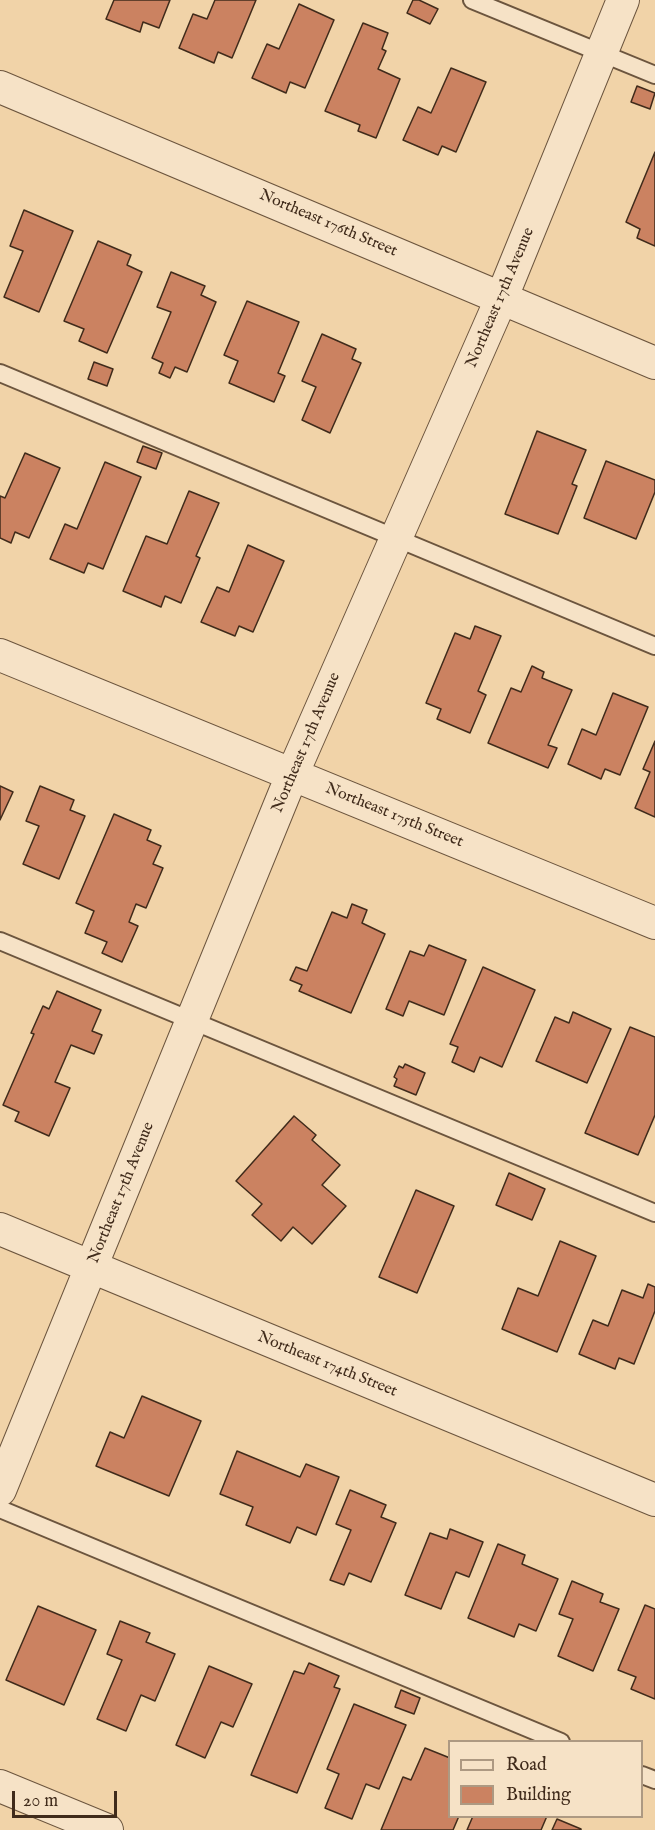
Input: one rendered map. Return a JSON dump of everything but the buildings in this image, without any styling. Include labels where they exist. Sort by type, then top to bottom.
[{"type":"street","name":"Northeast 17th Avenue","points":[[0,1490],[292,775],[502,297],[623,0]]},
{"type":"street","name":"Northeast 176th Street","points":[[0,87],[655,363]]},
{"type":"street","name":"Northeast 175th Street","points":[[0,655],[655,923]]},
{"type":"street","name":"Northeast 174th Street","points":[[0,1229],[655,1500]]},
{"type":"street","points":[[0,1786],[107,1830]]},
{"type":"lane","points":[[472,0],[655,75]]},
{"type":"lane","points":[[0,373],[655,646]]},
{"type":"lane","points":[[0,941],[655,1213]]},
{"type":"lane","points":[[0,1509],[556,1740]]}]
